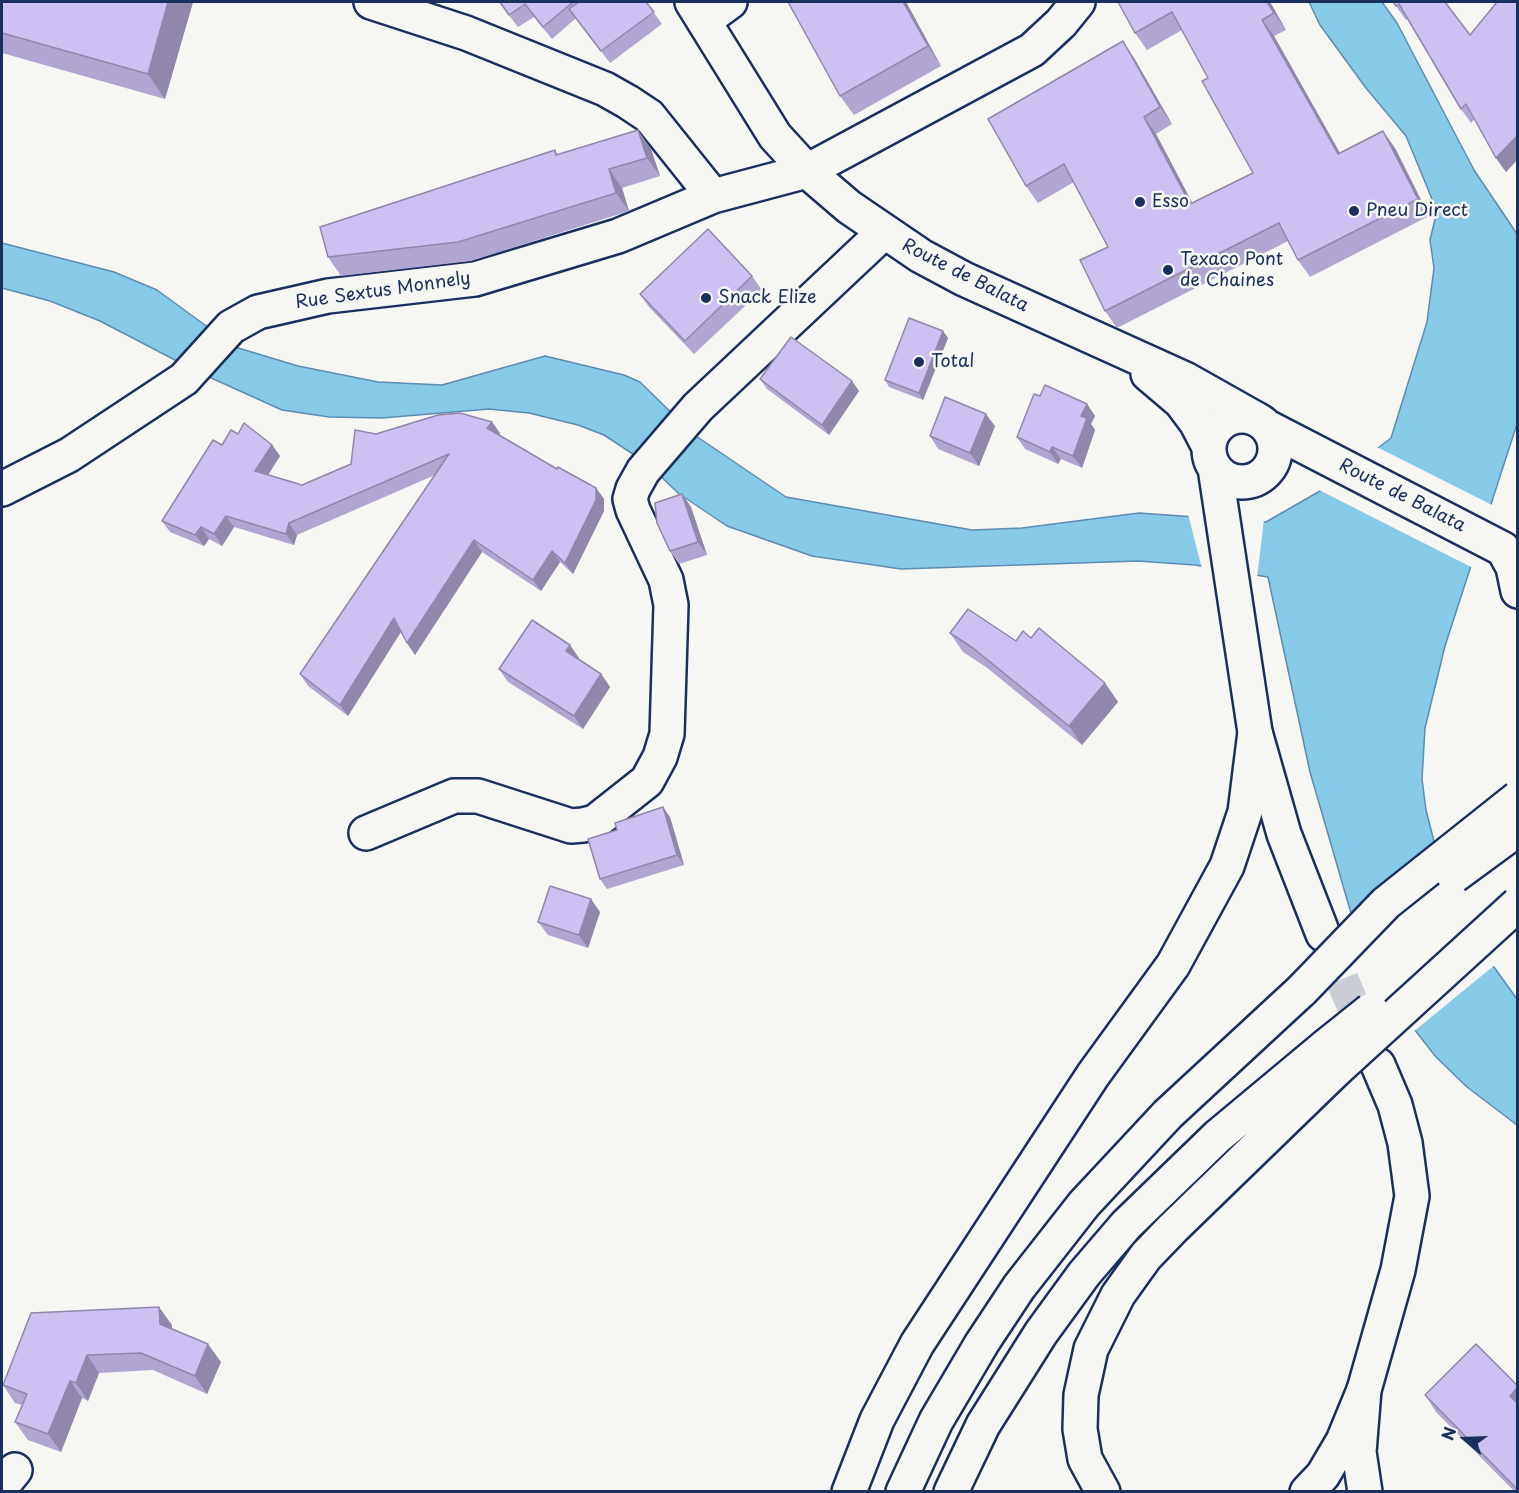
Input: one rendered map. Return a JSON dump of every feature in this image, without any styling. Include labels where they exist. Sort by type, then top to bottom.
[{"type":"main road","points":[[371,2],[466,33],[605,89],[628,102],[649,116],[713,196]]},
{"type":"main road","points":[[698,11],[730,2]]},
{"type":"main road","name":"Rue Sextus Monnely","points":[[2,489],[69,455],[184,379],[231,327],[258,312],[328,296],[475,279],[618,236],[713,196],[807,171],[1032,50],[1061,23],[1078,2]]},
{"type":"main road","name":"Route de Balata","points":[[698,11],[775,136],[807,171],[884,232],[964,279],[1185,379],[1346,467],[1503,544]]},
{"type":"main road","points":[[366,833],[454,796],[478,796],[571,826],[584,825],[595,822],[647,781],[660,757],[667,734],[671,616],[666,580],[630,499],[643,471],[698,407],[780,327],[884,232]]},
{"type":"main road","points":[[1116,349],[1181,402],[1196,422],[1212,458],[1224,514],[1256,732],[1284,834],[1323,934]]},
{"type":"main road","points":[[1246,416],[1262,423],[1275,446],[1270,467],[1263,475],[1243,482],[1232,481],[1212,458],[1212,437],[1225,421],[1246,416]]},
{"type":"main road","points":[[1503,544],[1513,567],[1518,591]]},
{"type":"main road","points":[[849,1491],[877,1420],[917,1344],[1093,1075],[1173,965],[1222,876],[1245,812],[1256,732]]},
{"type":"main road","points":[[903,1491],[936,1420],[982,1343],[1019,1287],[1084,1204],[1168,1114],[1302,990],[1386,903],[1518,798]]},
{"type":"main road","points":[[1302,990],[1518,829]]},
{"type":"main road","points":[[1103,1491],[1085,1459],[1080,1429],[1081,1395],[1091,1350],[1118,1295],[1146,1256],[1331,1058],[1518,893]]},
{"type":"main road","points":[[951,1491],[983,1425],[1041,1333],[1084,1274],[1126,1225],[1218,1136],[1331,1058],[1518,904]]},
{"type":"main road","points":[[1307,1491],[1323,1475],[1343,1441],[1364,1390],[1398,1270],[1412,1196],[1405,1143],[1395,1105],[1378,1065]]},
{"type":"main road","points":[[1364,1390],[1359,1452],[1361,1484],[1365,1491]]},
{"type":"water","points":[[1309,2],[1382,2],[1397,23],[1474,170],[1517,234],[1517,424],[1445,646],[1425,728],[1422,779],[1426,810],[1445,884],[1481,949],[1517,999],[1517,1125],[1467,1087],[1436,1057],[1407,1020],[1353,920],[1310,772],[1268,577],[1195,565],[1138,561],[901,569],[812,556],[727,526],[678,493],[648,464],[604,435],[578,425],[529,413],[489,409],[382,418],[329,417],[282,410],[198,372],[100,321],[50,301],[2,288],[2,243],[114,272],[157,290],[235,347],[298,366],[378,382],[442,385],[545,356],[624,375],[640,382],[693,434],[786,497],[972,530],[1022,528],[1139,513],[1266,522],[1327,487],[1391,438],[1427,322],[1434,268],[1430,240],[1437,211],[1406,136],[1366,88],[1320,25]]},
{"type":"pier","points":[[1375,446],[1496,507],[1475,569],[1317,489]]},
{"type":"pier","points":[[1188,514],[1264,519],[1257,578],[1202,569]]},
{"type":"pier","points":[[1437,844],[1447,883],[1496,964],[1413,1032],[1372,969],[1349,917]]},
{"type":"building","points":[[2,2],[168,2],[148,74],[2,33]]},
{"type":"building","points":[[500,2],[573,2],[543,27],[525,4],[509,15]]},
{"type":"building","points":[[579,2],[646,2],[654,12],[601,51],[569,9]]},
{"type":"building","points":[[788,2],[903,2],[928,46],[840,96]]},
{"type":"building","points":[[1118,2],[1267,2],[1274,13],[1262,20],[1338,154],[1383,131],[1418,199],[1298,260],[1279,223],[1105,311],[1080,260],[1108,247],[1064,164],[1026,186],[988,119],[1123,41],[1160,107],[1144,117],[1190,204],[1253,173],[1202,81],[1208,78],[1172,12],[1135,33]]},
{"type":"building","points":[[1393,2],[1445,2],[1470,35],[1497,2],[1518,2],[1518,138],[1516,137],[1496,158],[1466,104],[1461,109],[1399,4],[1396,6]]},
{"type":"building","points":[[638,130],[647,158],[609,169],[616,193],[458,242],[328,257],[320,227],[555,150],[556,155]]},
{"type":"building","name":"Snack Elize","points":[[708,229],[752,276],[685,341],[640,294]]},
{"type":"building","name":"Total","points":[[909,318],[943,331],[919,393],[885,380]]},
{"type":"building","points":[[791,337],[852,381],[822,425],[760,379]]},
{"type":"building","points":[[1045,385],[1087,404],[1081,416],[1087,418],[1073,456],[1052,447],[1050,452],[1017,437],[1034,394],[1040,396]]},
{"type":"building","points":[[945,397],[986,414],[970,453],[930,436]]},
{"type":"building","points":[[460,413],[492,422],[487,428],[557,469],[558,467],[596,488],[596,500],[565,563],[552,551],[533,580],[474,540],[407,643],[394,618],[340,705],[300,674],[449,454],[289,523],[286,534],[226,516],[214,534],[201,527],[195,535],[162,521],[213,440],[222,445],[231,430],[238,434],[244,423],[272,445],[255,471],[302,485],[351,464],[355,430],[376,434],[438,415]]},
{"type":"building","points":[[682,494],[698,542],[670,551],[657,523],[655,503]]},
{"type":"building","points":[[968,609],[1016,641],[1023,631],[1031,638],[1039,628],[1105,683],[1069,726],[973,648],[950,633]]},
{"type":"building","points":[[532,620],[570,645],[566,651],[601,674],[574,716],[499,669]]},
{"type":"building","points":[[663,807],[677,855],[600,879],[588,839],[617,830],[615,823]]},
{"type":"building","points":[[550,886],[591,899],[579,935],[538,922]]},
{"type":"building","points":[[159,1307],[160,1324],[208,1344],[195,1376],[141,1353],[87,1355],[76,1383],[70,1381],[48,1434],[15,1422],[27,1394],[3,1385],[31,1313]]},
{"type":"building","points":[[1476,1344],[1518,1386],[1510,1396],[1518,1404],[1518,1490],[1425,1395]]},
{"type":"tunnel","points":[[1323,934],[1370,1046]]},
{"type":"place","name":"Esso","points":[[1140,202]]},
{"type":"place","name":"Pneu Direct","points":[[1354,211]]},
{"type":"place","name":"Texaco Pont de Chaines","points":[[1168,270]]},
{"type":"place","name":"Snack Elize","points":[[706,298]]},
{"type":"place","name":"Total","points":[[919,362]]}]
